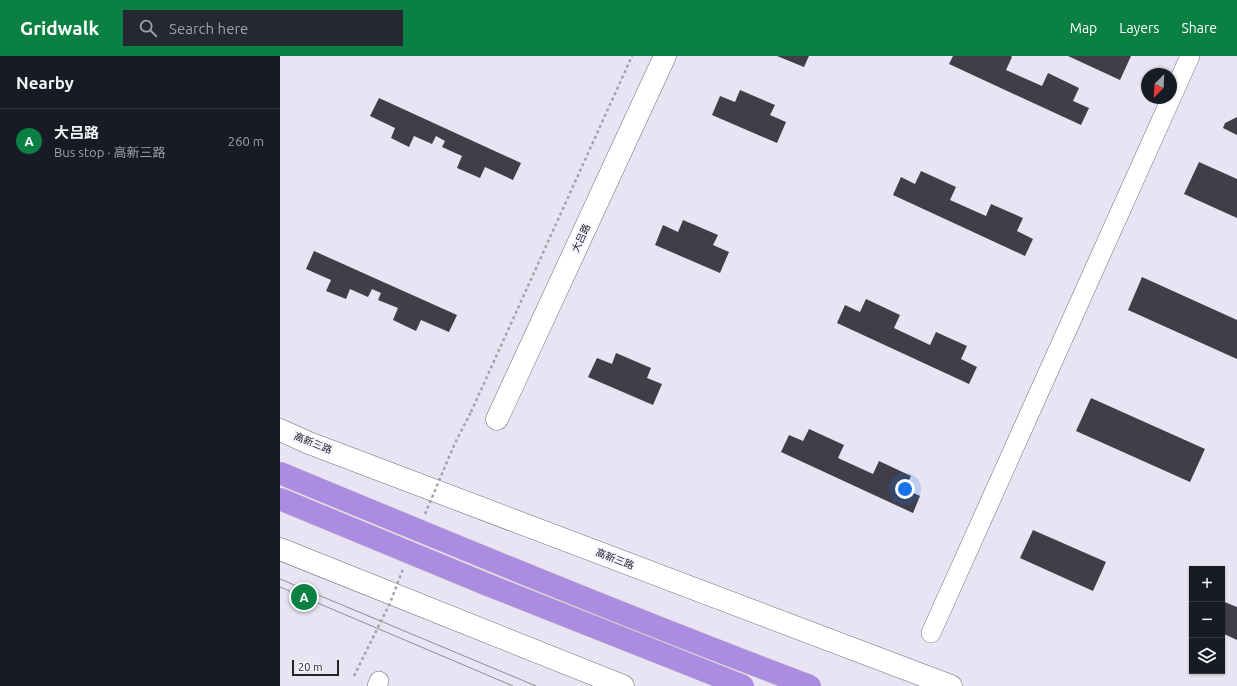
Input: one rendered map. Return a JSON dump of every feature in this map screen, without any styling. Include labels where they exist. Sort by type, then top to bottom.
[{"type":"highway","points":[[280,473],[496,563],[810,686]]},
{"type":"highway","points":[[280,499],[481,582],[743,686]]},
{"type":"main road","name":"大吕路","points":[[497,420],[665,56]]},
{"type":"main road","name":"高新三路","points":[[280,430],[309,443],[951,686]]},
{"type":"main road","points":[[280,549],[623,686]]},
{"type":"street","points":[[931,633],[1190,56]]},
{"type":"path","points":[[471,412],[632,56]]},
{"type":"building","points":[[777,56],[809,56],[804,67]]},
{"type":"building","points":[[953,56],[1011,56],[1012,57],[1006,70],[1042,86],[1048,73],[1079,88],[1073,101],[1089,108],[1081,125],[949,64]]},
{"type":"building","points":[[1068,56],[1131,56],[1120,80]]},
{"type":"building","points":[[740,90],[775,105],[770,115],[786,122],[777,143],[712,115],[720,96],[735,102]]},
{"type":"building","points":[[379,98],[521,163],[513,180],[485,167],[480,178],[457,168],[462,156],[442,147],[445,141],[436,136],[432,144],[414,136],[409,147],[391,138],[395,128],[370,116]]},
{"type":"building","points":[[1237,117],[1237,135],[1223,128],[1225,123]]},
{"type":"building","points":[[1199,162],[1237,179],[1237,218],[1184,194]]},
{"type":"building","points":[[921,171],[956,187],[950,200],[986,216],[991,204],[1023,218],[1017,231],[1033,239],[1025,256],[893,195],[901,177],[915,184]]},
{"type":"building","points":[[683,220],[718,235],[713,245],[729,252],[720,273],[655,245],[663,225],[678,232]]},
{"type":"building","points":[[314,251],[457,315],[449,332],[421,320],[416,331],[393,320],[398,308],[378,300],[381,293],[372,289],[368,297],[350,289],[346,299],[326,291],[331,280],[306,269]]},
{"type":"building","points":[[1142,277],[1237,320],[1237,359],[1128,310]]},
{"type":"building","points":[[866,299],[900,315],[894,328],[930,345],[936,332],[967,346],[961,359],[977,367],[969,384],[837,323],[845,305],[860,312]]},
{"type":"building","points":[[616,353],[651,368],[647,378],[662,384],[653,405],[588,377],[597,358],[612,364]]},
{"type":"building","points":[[1091,398],[1205,449],[1190,482],[1076,431]]},
{"type":"building","points":[[809,429],[844,445],[838,458],[873,474],[879,461],[911,476],[905,489],[920,496],[913,513],[781,452],[789,435],[803,441]]},
{"type":"building","points":[[1033,530],[1106,562],[1093,591],[1020,558]]},
{"type":"building","points":[[1225,602],[1237,607],[1237,640],[1225,634]]},
{"type":"tram line","points":[[280,579],[536,686]]},
{"type":"tram line","points":[[280,587],[513,686]]},
{"type":"place","name":"大吕路","points":[[304,597]]}]
